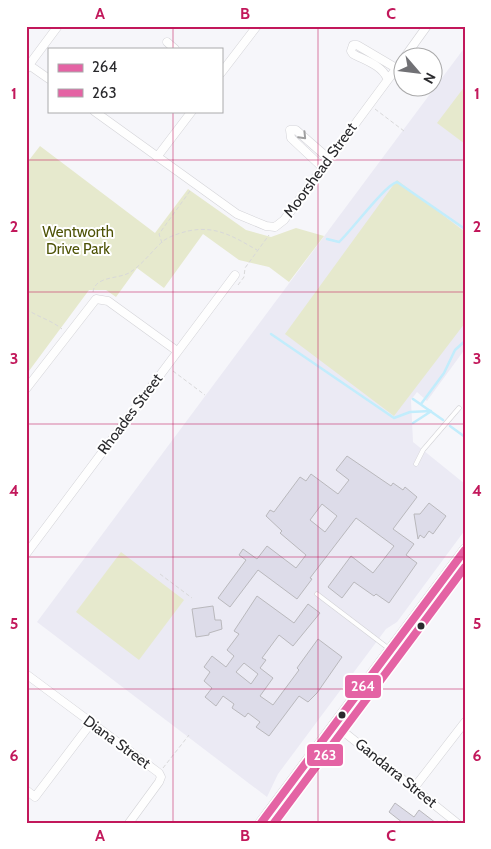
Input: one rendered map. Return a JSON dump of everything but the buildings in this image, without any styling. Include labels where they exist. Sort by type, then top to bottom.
[{"type":"street","points":[[48,78],[28,67],[58,26]]},
{"type":"street","points":[[222,72],[258,26]]},
{"type":"street","name":"Moorshead Street","points":[[411,48],[427,26]]},
{"type":"street","points":[[167,42],[174,48]]},
{"type":"street","points":[[387,78],[384,71],[378,66],[353,54],[351,51],[353,45],[357,45],[394,67]]},
{"type":"street","name":"Moorshead Street","points":[[95,112],[237,214],[266,226],[275,227],[284,220],[394,70]]},
{"type":"street","points":[[157,156],[191,112]]},
{"type":"street","points":[[322,167],[291,138],[290,130],[296,130],[328,158]]},
{"type":"street","name":"Rhoades Street","points":[[26,554],[235,275]]},
{"type":"street","points":[[26,389],[93,302],[100,299],[108,302],[177,351]]},
{"type":"street","points":[[261,823],[465,550]]},
{"type":"street","name":"Diana Street","points":[[26,674],[162,777],[129,823]]},
{"type":"street","points":[[414,788],[465,722]]},
{"type":"street","points":[[26,790],[36,796],[91,723]]},
{"type":"street","name":"Gandarra Street","points":[[334,724],[457,823]]},
{"type":"lane","points":[[416,464],[423,450],[458,408]]},
{"type":"lane","points":[[317,594],[390,650]]},
{"type":"path","points":[[374,109],[404,131]]},
{"type":"path","points":[[162,243],[160,234],[194,184]]},
{"type":"path","points":[[93,292],[96,286],[104,280],[128,273],[162,243],[182,232],[204,228],[229,234],[258,251]]},
{"type":"path","points":[[26,309],[39,318],[51,320],[63,329]]},
{"type":"path","points":[[26,314],[29,311]]},
{"type":"path","points":[[172,370],[205,395]]},
{"type":"path","points":[[160,574],[192,598]]},
{"type":"path","points":[[159,773],[189,735]]},
{"type":"shaded area","points":[[465,47],[465,349],[427,401],[417,392],[411,400],[413,442],[465,484],[465,530],[397,622],[386,629],[278,774],[267,797],[37,622],[427,98],[444,98],[444,75]]},
{"type":"green space","points":[[465,86],[465,144],[437,123]]},
{"type":"green space","name":"Wentworth Drive Park","points":[[40,146],[155,233],[188,189],[246,230],[271,237],[296,228],[324,236],[289,282],[269,267],[239,260],[203,234],[164,288],[137,268],[116,297],[106,290],[89,290],[26,375],[26,164]]},
{"type":"green space","points":[[397,180],[465,232],[465,323],[394,416],[285,334]]},
{"type":"green space","points":[[121,552],[184,600],[139,660],[76,612]]},
{"type":"waterway","points":[[327,239],[339,242],[377,199],[397,182],[465,229]]},
{"type":"waterway","points":[[271,334],[394,418],[410,412],[431,411]]},
{"type":"waterway","points":[[421,404],[444,373],[455,350],[465,341]]},
{"type":"waterway","points":[[413,399],[443,420]]},
{"type":"waterway","points":[[413,423],[430,412]]},
{"type":"waterway","points":[[450,426],[465,437]]},
{"type":"transit line","name":"264","points":[[261,823],[465,550]]},
{"type":"transit line","name":"263","points":[[274,823],[465,567]]}]
